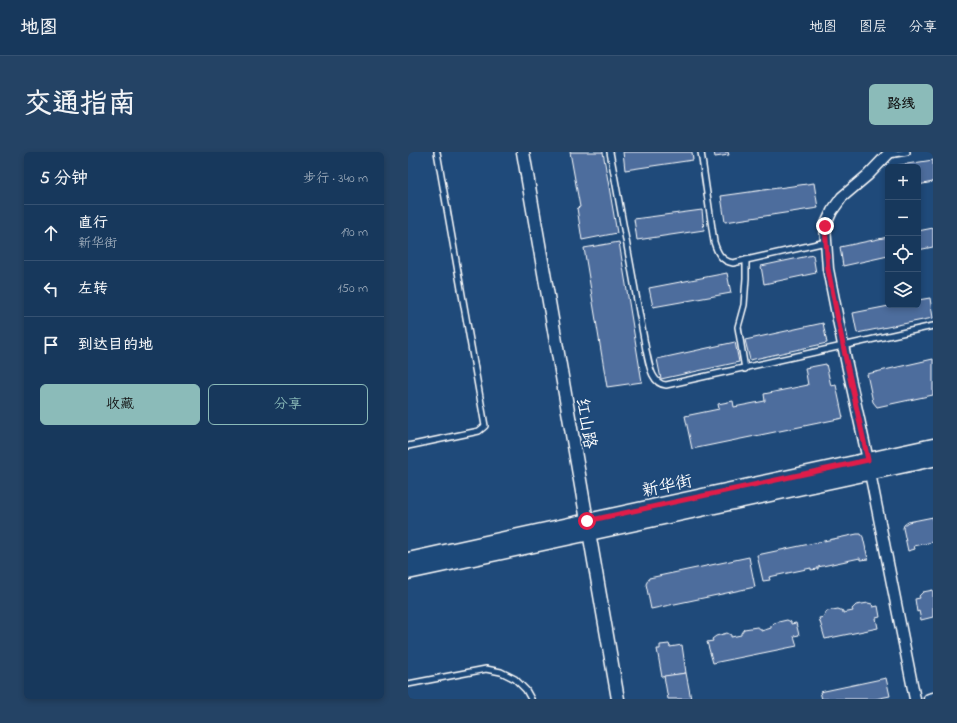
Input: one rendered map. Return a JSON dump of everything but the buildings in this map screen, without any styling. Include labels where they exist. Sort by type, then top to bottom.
[{"type":"main road","name":"新华街","points":[[408,572],[588,527],[869,466],[933,446]]},
{"type":"main road","name":"新华街","points":[[869,466],[933,459]]},
{"type":"main road","name":"新华街","points":[[408,560],[588,527]]},
{"type":"street","name":"红山路","points":[[523,152],[618,699]]},
{"type":"street","points":[[888,154],[868,175],[842,197],[832,211],[825,226],[828,269],[915,699]]},
{"type":"street","points":[[929,699],[933,698]]},
{"type":"lane","points":[[408,446],[479,431],[485,426],[437,152]]},
{"type":"lane","points":[[610,152],[646,350],[651,372],[661,385],[745,369],[933,326]]},
{"type":"lane","points":[[701,152],[714,242],[717,251],[722,258],[729,263],[733,263],[826,242]]},
{"type":"lane","points":[[888,154],[907,152]]},
{"type":"lane","points":[[745,369],[738,327],[744,305],[746,260]]},
{"type":"lane","points":[[408,684],[486,668],[501,672],[515,679],[526,690],[531,699]]},
{"type":"route","points":[[587,521],[868,460],[828,269],[825,226]]}]
